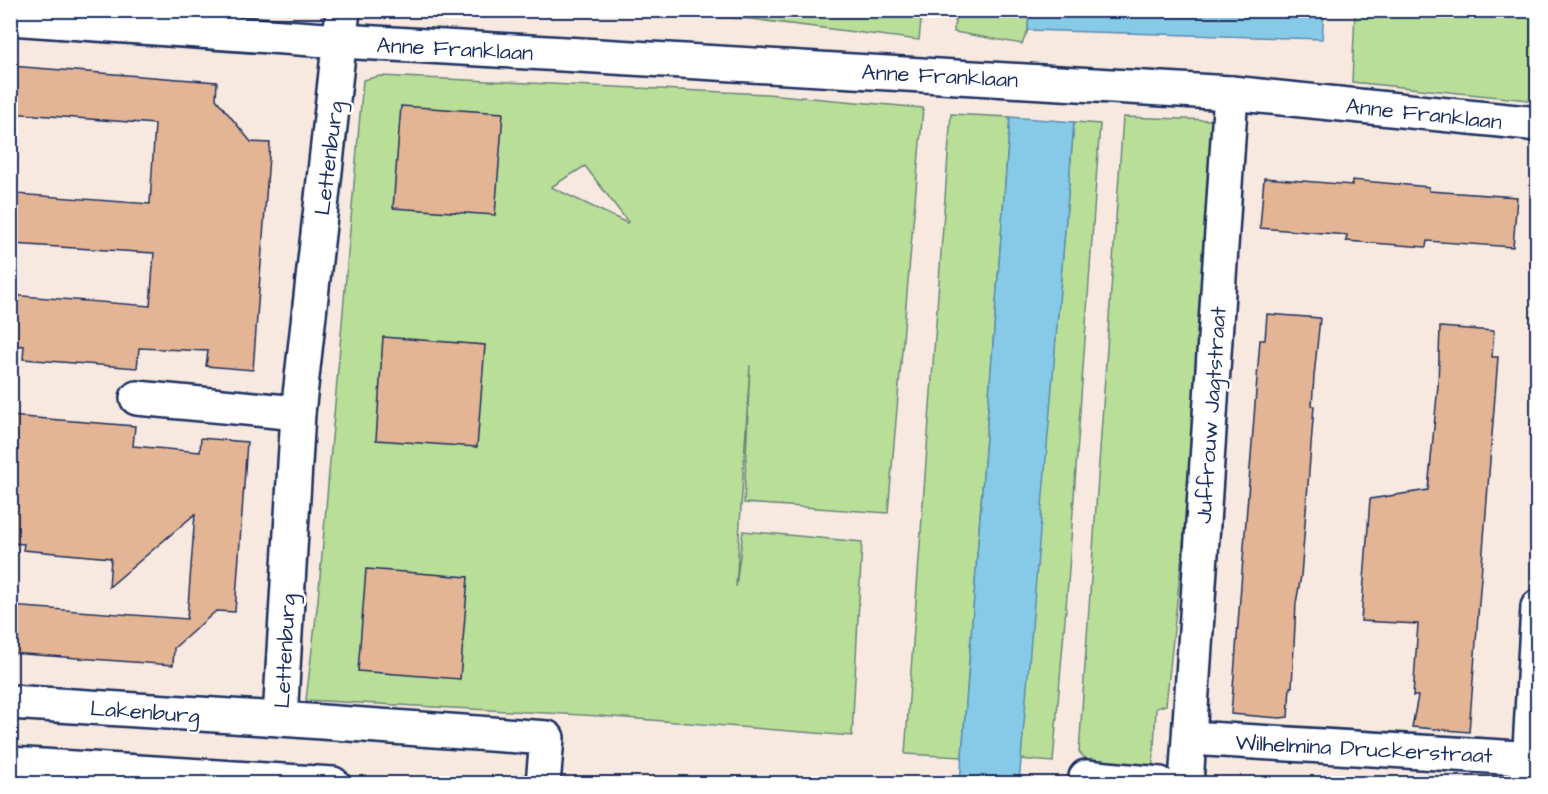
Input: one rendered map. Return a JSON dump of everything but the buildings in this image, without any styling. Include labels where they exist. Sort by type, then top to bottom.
[{"type":"street","name":"Anne Franklaan","points":[[10,18],[342,26],[1231,93],[1538,124]]},
{"type":"street","name":"Lettenburg","points":[[342,26],[298,413],[280,719],[547,738],[543,783]]},
{"type":"street","name":"Juffrouw Jagtstraat","points":[[1186,783],[1231,93]]},
{"type":"street","points":[[137,398],[298,413]]},
{"type":"street","points":[[1532,767],[1538,607]]},
{"type":"street","name":"Lakenburg","points":[[10,702],[280,719]]},
{"type":"street","name":"Wilhelmina Druckerstraat","points":[[1190,738],[1532,767]]},
{"type":"street","points":[[10,764],[333,783]]},
{"type":"street","points":[[1085,783],[1086,777],[1160,783]]},
{"type":"green space","points":[[922,10],[919,40],[750,19],[634,14],[634,11],[625,11]]},
{"type":"green space","points":[[956,11],[1029,11],[1028,30],[1022,44],[954,32]]},
{"type":"green space","points":[[1355,11],[1537,11],[1537,101],[1352,82]]},
{"type":"green space","points":[[380,76],[767,94],[923,108],[888,513],[744,503],[750,365],[736,587],[743,531],[862,542],[852,736],[600,716],[306,700],[318,600],[363,80]],"holes":[[[585,166],[627,223],[551,187]]]},
{"type":"green space","points":[[951,114],[1010,117],[962,757],[905,754]]},
{"type":"green space","points":[[1123,117],[1212,120],[1187,507],[1166,705],[1156,708],[1153,768],[1092,765],[1079,752]]},
{"type":"green space","points":[[1074,122],[1100,124],[1068,583],[1053,762],[1020,759]]},
{"type":"water","points":[[1029,10],[1324,11],[1322,39],[1028,30]]},
{"type":"water","points":[[1010,117],[1074,122],[1019,783],[960,783]]}]
